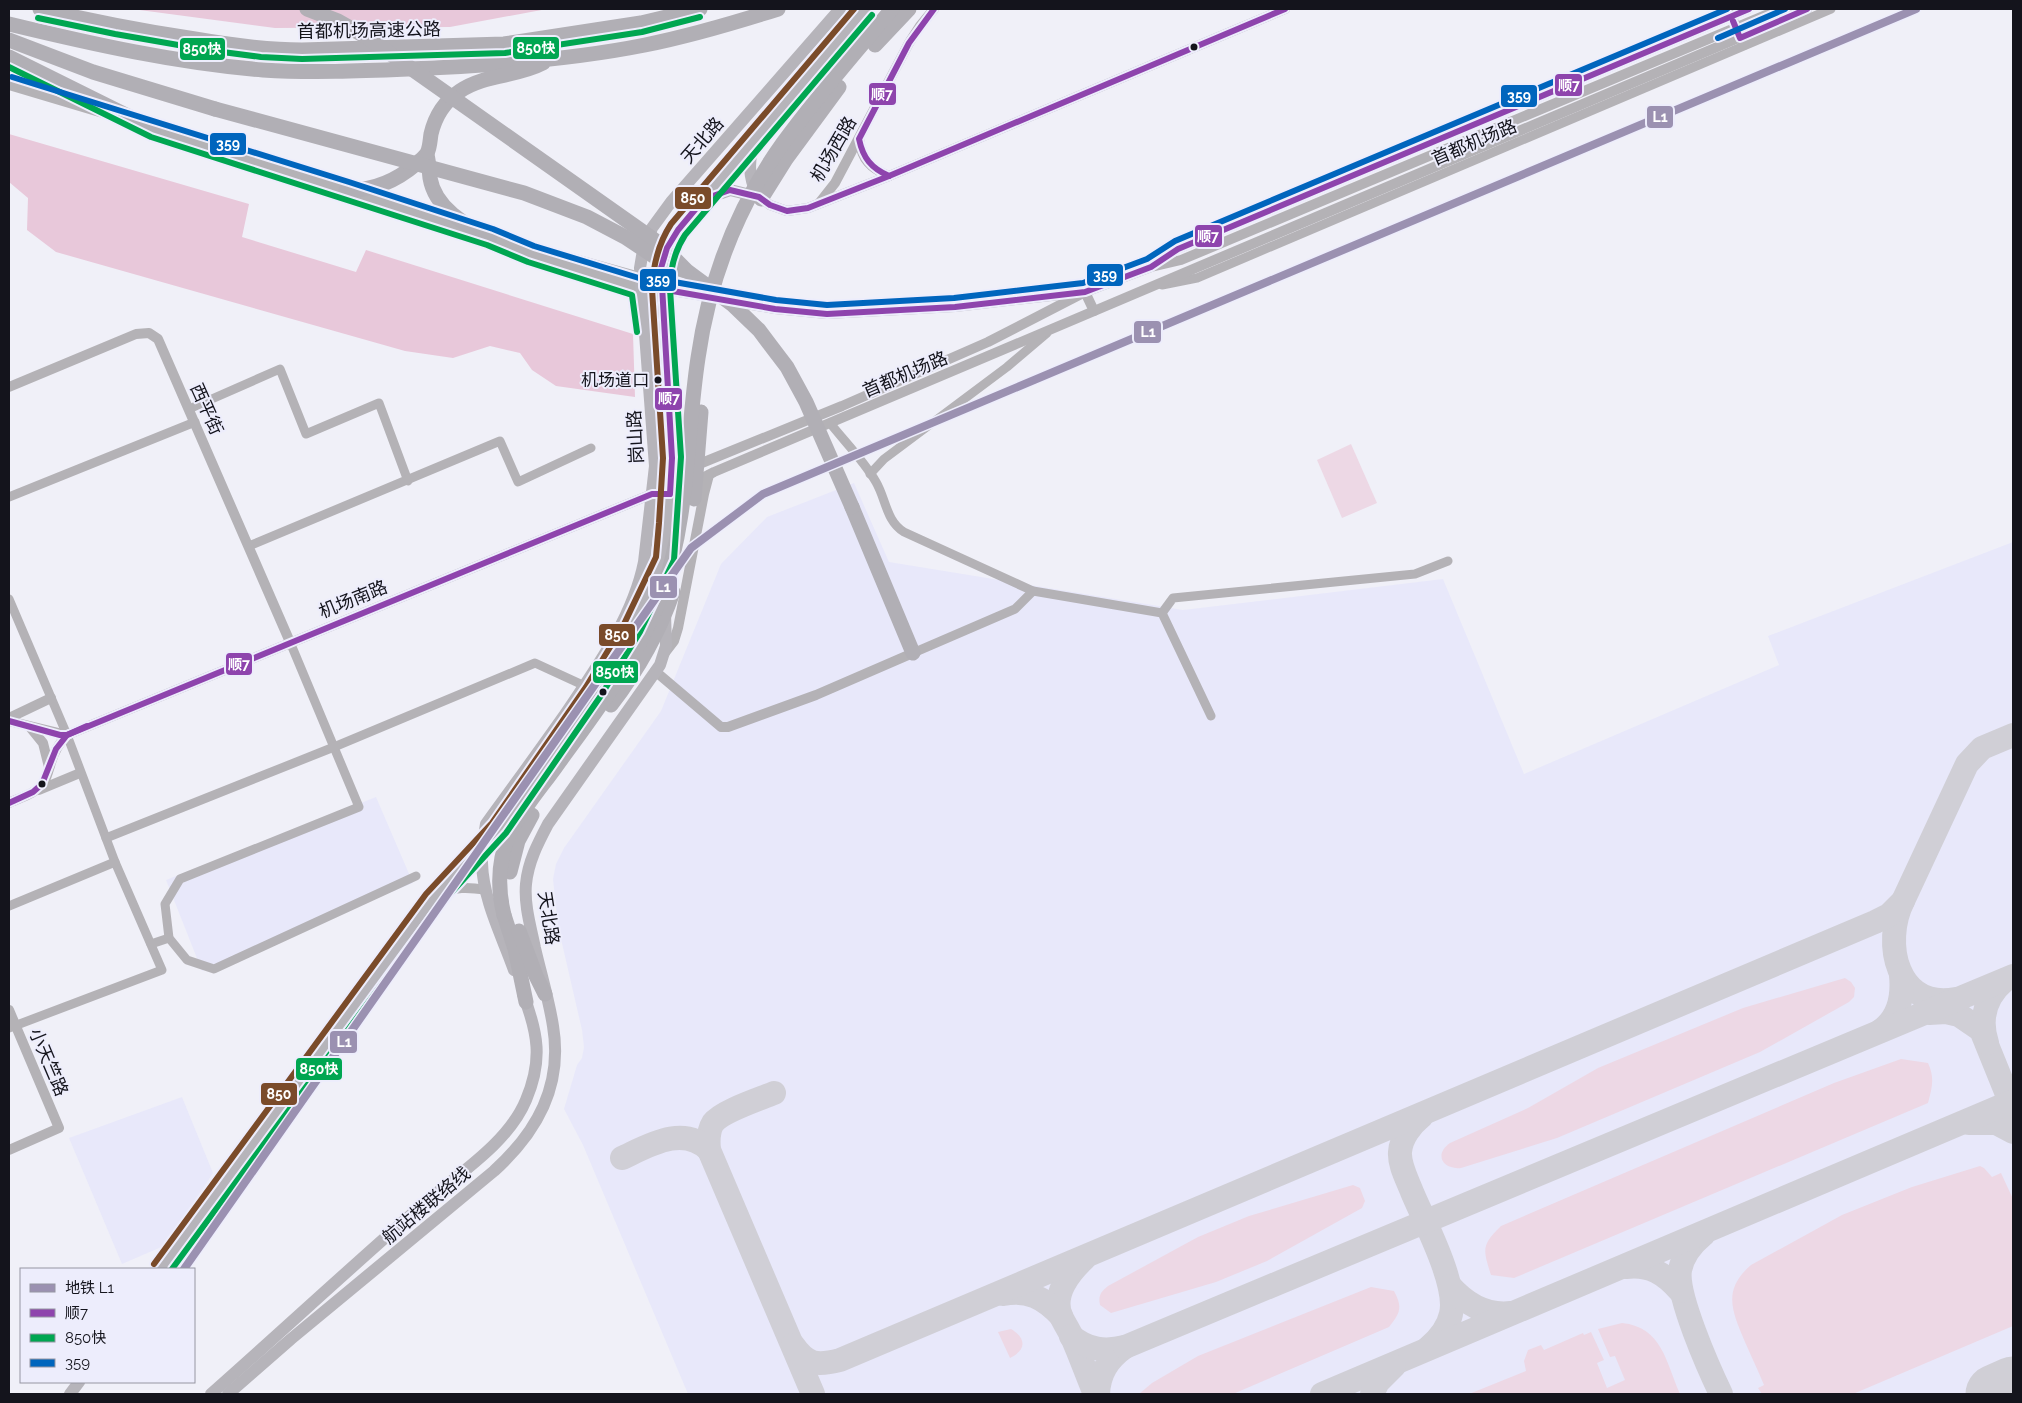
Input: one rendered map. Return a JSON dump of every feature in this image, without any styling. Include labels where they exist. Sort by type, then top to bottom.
[{"type":"highway","name":"首都机场高速公路","points":[[40,9],[124,28],[222,43],[295,50],[463,47],[504,44],[620,27],[698,9]]},
{"type":"highway","points":[[307,9],[338,21],[368,38],[660,244],[688,271],[718,292],[759,330],[787,367],[806,402],[913,653]]},
{"type":"highway","points":[[9,24],[123,50],[262,70],[325,72],[456,67],[619,49],[665,41],[778,9]]},
{"type":"highway","points":[[545,994],[499,894],[499,874],[503,851],[509,834],[611,688],[638,644],[661,596],[668,577],[682,511],[694,388],[703,327],[711,295],[730,237],[760,178],[783,144],[825,89],[892,9]]},
{"type":"highway","points":[[526,1002],[508,913],[510,867],[514,851],[523,830],[542,800],[634,672],[663,619],[687,544],[693,503],[704,383],[711,336],[728,271],[742,236],[770,183],[802,135],[845,81],[909,9]]},
{"type":"highway","points":[[9,40],[93,72],[214,109],[547,200],[587,217],[626,238],[668,265],[688,271]]},
{"type":"highway","points":[[9,57],[154,129]]},
{"type":"highway","points":[[490,237],[460,221],[440,201],[430,179],[427,153],[432,132],[440,111],[462,89],[480,81],[525,72],[558,57]]},
{"type":"highway","points":[[346,190],[358,191],[387,183],[402,176],[427,153]]},
{"type":"main road","name":"天北路","points":[[640,283],[642,256],[647,241],[660,216],[840,9]]},
{"type":"main road","points":[[661,289],[661,268],[667,248],[678,230],[865,9]]},
{"type":"main road","points":[[758,196],[753,187],[750,159],[753,147],[760,133]]},
{"type":"main road","points":[[704,199],[730,190],[758,196]]},
{"type":"main road","name":"岗山路","points":[[640,283],[645,321],[655,466],[652,494]]},
{"type":"main road","name":"岗山路","points":[[661,289],[672,458],[670,494]]},
{"type":"main road","points":[[486,890],[482,863],[482,845],[486,824],[584,686],[611,642],[637,588],[644,562],[652,494]]},
{"type":"main road","name":"天北路","points":[[545,994],[526,900],[526,885],[532,859],[548,824],[655,672],[664,654],[666,630],[662,578],[670,494]]},
{"type":"main road","name":"天北路","points":[[482,845],[499,828],[606,673],[632,628],[665,559]]},
{"type":"main road","points":[[163,1268],[433,899],[482,845]]},
{"type":"main road","name":"航站楼联络线","points":[[211,1394],[420,1207],[493,1146],[514,1122],[531,1087],[538,1060],[536,1031],[486,890]]},
{"type":"main road","name":"航站楼联络线","points":[[228,1394],[291,1339],[494,1171],[526,1138],[535,1125],[546,1102],[554,1068],[553,1026],[545,994]]},
{"type":"main road","points":[[70,1394],[78,1383]]},
{"type":"street","name":"机场西路","points":[[820,203],[835,183],[909,43],[934,9]]},
{"type":"street","points":[[758,196],[770,204],[787,211],[808,208],[889,176],[1285,9]]},
{"type":"street","name":"首都机场路","points":[[1151,266],[1178,249],[1729,13],[1749,9]]},
{"type":"street","name":"首都机场路","points":[[1740,37],[1780,9]]},
{"type":"street","name":"首都机场路","points":[[670,494],[709,475],[1054,327],[1155,286],[1807,9]]},
{"type":"street","name":"首都机场路","points":[[652,494],[692,467],[851,402],[988,342],[1085,292],[1151,266],[1181,260],[1740,37],[1831,9]]},
{"type":"street","points":[[1729,13],[1740,37]]},
{"type":"street","name":"首都机场路","points":[[9,85],[154,129],[490,237],[533,247],[640,283],[651,282],[661,289],[775,309],[827,314],[955,307],[1085,292]]},
{"type":"street","points":[[859,139],[862,154],[868,163],[878,171],[889,176]]},
{"type":"street","points":[[1085,292],[1094,311]]},
{"type":"street","points":[[870,474],[884,459],[1007,367],[1054,327]]},
{"type":"street","name":"西平街","points":[[9,387],[136,334],[149,333],[158,339],[290,642]]},
{"type":"street","points":[[189,409],[280,369],[306,434],[379,404],[408,481]]},
{"type":"street","points":[[9,497],[195,422]]},
{"type":"street","points":[[830,423],[876,483],[892,521],[897,528],[1033,591],[1162,613]]},
{"type":"street","points":[[249,546],[500,441],[518,482],[591,448]]},
{"type":"street","points":[[664,654],[674,642],[678,628],[709,475]]},
{"type":"street","points":[[652,494],[670,494]]},
{"type":"street","name":"机场南路","points":[[67,735],[652,494]]},
{"type":"street","points":[[1162,613],[1174,598],[1415,574],[1448,561]]},
{"type":"street","points":[[655,672],[722,727],[728,727],[816,696],[1015,609],[1033,591]]},
{"type":"street","points":[[9,599],[67,735],[115,862],[162,970],[12,1027]]},
{"type":"street","points":[[1162,613],[1210,716]]},
{"type":"street","points":[[290,642],[359,806],[180,879],[164,904],[169,938],[187,960],[214,969],[416,876]]},
{"type":"street","points":[[106,838],[334,747],[535,663],[584,686]]},
{"type":"street","points":[[9,719],[51,698]]},
{"type":"street","points":[[9,719],[30,727],[67,735]]},
{"type":"street","points":[[30,727],[43,743],[49,768]]},
{"type":"street","points":[[33,792],[47,778],[55,752],[67,735]]},
{"type":"street","points":[[9,803],[80,773]]},
{"type":"street","points":[[9,906],[115,862]]},
{"type":"street","points":[[433,899],[447,890],[456,888],[470,887],[486,890]]},
{"type":"street","points":[[151,944],[169,938]]},
{"type":"street","name":"小天竺路","points":[[9,1010],[12,1027],[59,1128],[9,1150]]},
{"type":"shaded area","points":[[132,9],[547,9],[450,27],[275,28]]},
{"type":"shaded area","points":[[9,134],[249,204],[242,237],[356,272],[366,250],[633,334],[635,397],[556,386],[532,370],[520,353],[490,346],[453,358],[405,351],[56,252],[27,230],[28,198],[9,182]]},
{"type":"shaded area","points":[[1351,444],[1377,503],[1342,518],[1317,460]]},
{"type":"shaded area","points":[[854,483],[889,562],[1183,610],[1443,579],[1524,774],[1779,665],[1768,636],[2013,542],[2013,1394],[688,1394],[583,1145],[564,1109],[584,1047],[582,1030],[558,926],[553,879],[556,864],[564,848],[661,711],[721,564],[767,517]]},
{"type":"shaded area","points":[[376,797],[413,883],[202,971],[166,880]]},
{"type":"shaded area","points":[[1845,978],[1855,988],[1854,997],[1849,1002],[1760,1052],[1557,1138],[1461,1168],[1449,1166],[1442,1160],[1442,1152],[1450,1143],[1528,1108],[1598,1068],[1743,1008]]},
{"type":"shaded area","points":[[1901,1059],[1928,1063],[1932,1078],[1932,1088],[1928,1103],[1514,1278],[1491,1275],[1485,1248],[1490,1238],[1501,1226],[1834,1083]]},
{"type":"shaded area","points":[[182,1097],[213,1173],[166,1245],[122,1264],[69,1138]]},
{"type":"shaded area","points":[[1980,1166],[1992,1177],[2001,1173],[2013,1199],[2013,1326],[1853,1394],[1762,1394],[1758,1388],[1764,1385],[1740,1331],[1732,1301],[1736,1283],[1742,1274],[1751,1265],[1842,1215],[1912,1187]]},
{"type":"shaded area","points":[[1353,1185],[1360,1188],[1365,1201],[1362,1208],[1267,1261],[1216,1282],[1111,1313],[1100,1305],[1099,1299],[1101,1294],[1108,1286],[1198,1237],[1249,1216]]},
{"type":"shaded area","points":[[1371,1287],[1394,1291],[1397,1297],[1399,1302],[1398,1314],[1389,1327],[1233,1394],[1139,1394],[1152,1383],[1198,1356]]},
{"type":"shaded area","points":[[1622,1323],[1646,1331],[1654,1339],[1661,1348],[1680,1394],[1469,1394],[1526,1371],[1524,1361],[1528,1350],[1541,1345],[1544,1350],[1583,1333],[1584,1335],[1591,1332],[1604,1360],[1597,1363],[1607,1388],[1625,1380],[1615,1356],[1610,1357],[1598,1329]]},
{"type":"shaded area","points":[[1011,1329],[1022,1340],[1022,1348],[1010,1358],[998,1332]]},
{"type":"taxiway","points":[[793,1345],[803,1357],[813,1362],[825,1363],[840,1360],[1875,922],[1889,915],[1903,901],[1967,764],[1982,748],[2013,735]]},
{"type":"taxiway","points":[[1903,901],[1897,918],[1894,936],[1899,970],[1908,984],[1920,994],[1936,1000],[1956,999]]},
{"type":"taxiway","points":[[1880,1031],[1892,1020],[1899,1006],[1901,999],[1901,975]]},
{"type":"taxiway","points":[[1125,1347],[2013,976]]},
{"type":"taxiway","points":[[1987,1043],[1984,1025],[1986,1008],[1993,993],[2005,980]]},
{"type":"taxiway","points":[[1929,1013],[1946,1012],[1959,1015],[1981,1030],[2013,1109]]},
{"type":"taxiway","points":[[774,1093],[724,1114],[713,1123],[710,1129],[709,1150],[813,1394]]},
{"type":"taxiway","points":[[1322,1394],[2013,1101]]},
{"type":"taxiway","points":[[1421,1117],[1404,1137],[1400,1152],[1401,1162],[1439,1253],[1450,1286],[1452,1301],[1448,1324],[1428,1348]]},
{"type":"taxiway","points":[[1969,1123],[1996,1123],[2013,1132]]},
{"type":"taxiway","points":[[622,1158],[654,1143],[677,1138],[699,1142],[709,1150]]},
{"type":"taxiway","points":[[1703,1235],[1683,1259],[1680,1281],[1694,1332],[1721,1394]]},
{"type":"taxiway","points":[[1084,1259],[1073,1271],[1060,1292],[1059,1308],[1095,1394]]},
{"type":"taxiway","points":[[1626,1267],[1635,1266],[1650,1269],[1663,1275],[1680,1291]]},
{"type":"taxiway","points":[[1450,1286],[1463,1298],[1485,1311],[1511,1313]]},
{"type":"taxiway","points":[[1003,1294],[1020,1293],[1035,1296],[1048,1304],[1061,1316]]},
{"type":"taxiway","points":[[1071,1336],[1077,1341],[1097,1349],[1125,1347],[1114,1356],[1102,1373],[1098,1394]]},
{"type":"taxiway","points":[[1372,1394],[1378,1382],[1394,1366]]},
{"type":"runway","points":[[1995,1394],[2013,1386]]},
{"type":"metro line","name":"L1","points":[[185,1268],[691,548],[763,494],[1916,9]]},
{"type":"transit line","name":"850","points":[[154,1264],[426,894],[492,823],[586,687],[624,624],[656,557],[663,458],[652,289],[655,263],[660,247],[671,224],[854,9]]},
{"type":"transit line","name":"顺7","points":[[889,176],[877,170],[869,162],[863,152],[859,139],[909,43],[934,9]]},
{"type":"transit line","name":"顺7","points":[[9,803],[33,792],[42,784],[56,749],[67,735],[652,494],[670,494],[672,458],[661,268],[667,248],[678,230],[704,199],[730,190],[759,197],[770,205],[787,211],[808,208],[889,176],[1285,9]]},
{"type":"transit line","name":"359","points":[[12,77],[349,182],[493,229],[534,246],[642,279],[663,280],[776,300],[827,305],[954,298],[1083,283],[1147,259],[1175,241],[1727,9]]},
{"type":"transit line","name":"顺7","points":[[640,278],[651,282],[661,289],[775,309],[827,314],[955,307],[1085,292],[1151,267],[1178,249],[1749,9]]},
{"type":"transit line","name":"359","points":[[1718,38],[1785,9]]},
{"type":"transit line","name":"顺7","points":[[1733,21],[1740,38],[1807,9]]},
{"type":"transit line","name":"850快","points":[[173,1268],[440,905],[506,833],[600,697],[640,632],[674,560],[681,457],[670,289],[675,254],[685,235],[872,15]]},
{"type":"transit line","name":"850快","points":[[38,18],[207,50],[261,57],[302,59],[505,53],[642,32],[700,17]]},
{"type":"transit line","name":"850快","points":[[9,67],[151,137],[487,245],[528,262],[632,295],[637,332]]},
{"type":"transit line","name":"顺7","points":[[9,721],[60,735],[67,735],[87,726]]},
{"type":"place","name":"机场道口","points":[[658,380]]}]
